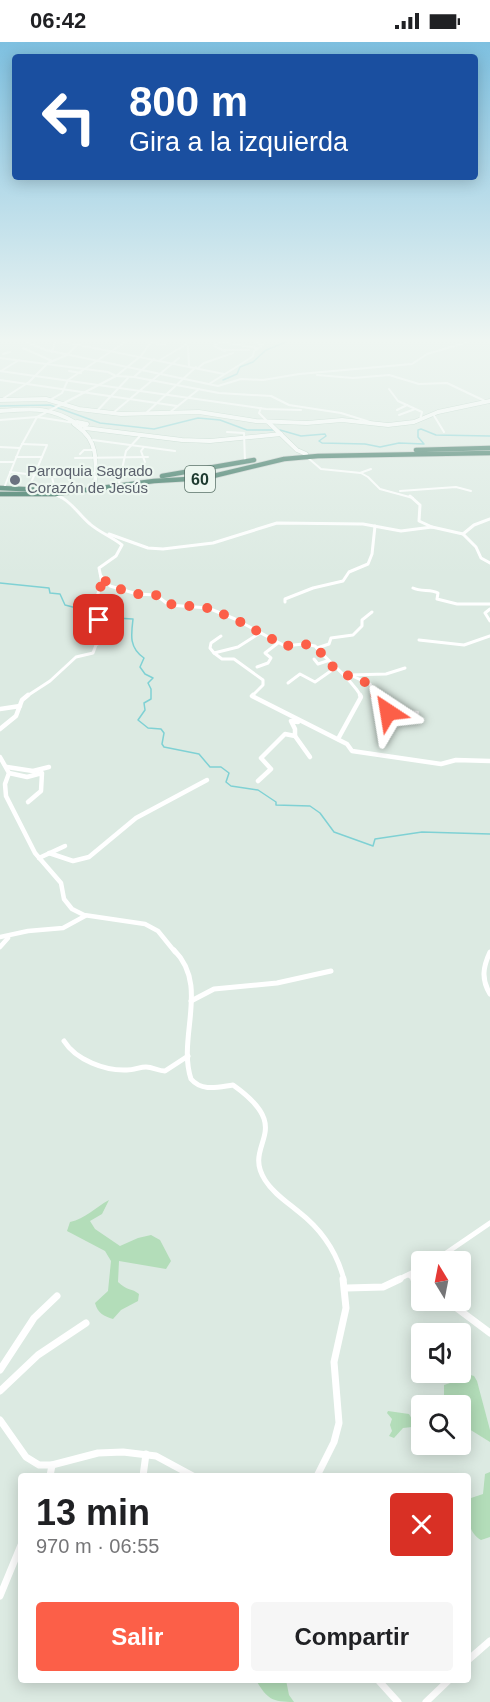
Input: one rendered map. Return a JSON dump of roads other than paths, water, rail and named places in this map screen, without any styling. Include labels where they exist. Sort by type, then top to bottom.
[{"type":"highway","name":"60","points":[[1,491],[55,492],[155,481],[203,479],[267,462],[305,455],[490,448]]},
{"type":"highway","points":[[427,456],[462,452],[434,450]]},
{"type":"highway","name":"60","points":[[92,489],[291,455],[490,454]]},
{"type":"highway","points":[[223,465],[198,472],[196,475],[206,477],[240,469]]},
{"type":"highway","points":[[149,478],[184,474],[190,476],[155,481]]},
{"type":"highway","name":"60","points":[[1,491],[55,492]]},
{"type":"main road","points":[[68,419],[75,425],[86,424]]},
{"type":"main road","points":[[252,419],[307,423],[335,420],[392,425],[420,420]]},
{"type":"main road","points":[[75,425],[82,421],[86,424],[140,436],[175,440],[210,441],[278,431]]},
{"type":"main road","points":[[268,422],[305,455]]},
{"type":"main road","points":[[86,424],[93,440],[94,450],[96,473],[92,489]]},
{"type":"main road","points":[[291,455],[297,450]]},
{"type":"street","points":[[1,491],[9,479],[16,457],[36,419]]},
{"type":"street","points":[[49,419],[75,425]]},
{"type":"street","points":[[361,419],[370,422]]},
{"type":"street","points":[[436,419],[444,432]]},
{"type":"street","points":[[226,432],[243,433],[245,462]]},
{"type":"street","points":[[119,483],[124,459],[131,445],[140,436]]},
{"type":"street","points":[[28,490],[49,440]]},
{"type":"street","points":[[93,440],[175,451]]},
{"type":"street","points":[[167,450],[175,440]]},
{"type":"street","points":[[0,447],[47,445]]},
{"type":"street","points":[[143,461],[141,451],[144,447]]},
{"type":"street","points":[[80,454],[84,450],[94,450]]},
{"type":"street","points":[[305,455],[322,469],[360,473],[368,476],[381,489],[398,492],[418,500],[421,508],[419,521],[432,527],[463,534],[476,547],[481,558],[490,563]]},
{"type":"street","points":[[16,457],[42,457]]},
{"type":"street","points":[[75,458],[143,461],[148,457]]},
{"type":"street","points":[[0,462],[14,462]]},
{"type":"street","points":[[10,472],[52,477],[130,469]]},
{"type":"street","points":[[360,473],[371,469]]},
{"type":"street","points":[[52,477],[55,492],[96,529],[145,548],[164,549],[223,540],[272,523],[324,522],[375,526],[401,531],[432,527]]},
{"type":"street","points":[[0,479],[9,479]]},
{"type":"street","points":[[398,492],[447,487],[471,492]]},
{"type":"street","points":[[62,498],[92,489]]},
{"type":"street","points":[[463,534],[474,525],[490,519]]},
{"type":"street","points":[[285,602],[285,599],[316,586],[343,581],[349,572],[368,564],[374,549],[372,532],[375,526]]},
{"type":"street","points":[[0,729],[16,717],[22,700],[50,681],[78,657],[93,653],[96,645],[109,637],[99,620],[103,613],[97,596],[102,583],[99,568],[113,559],[122,548],[118,541],[109,534]]},
{"type":"street","points":[[101,576],[110,586],[136,594],[156,595],[175,606],[208,608],[235,619],[285,646],[310,644],[317,648],[334,668],[370,684],[380,705],[387,712],[417,713]]},
{"type":"street","points":[[413,588],[420,592],[435,591],[438,593],[437,599],[448,603],[469,606],[490,604]]},
{"type":"street","points":[[490,609],[485,613],[490,621]]},
{"type":"street","points":[[317,648],[329,644],[331,638],[353,635],[362,626],[361,621],[372,612]]},
{"type":"street","points":[[214,653],[238,647],[260,633]]},
{"type":"street","points":[[221,636],[211,643],[210,648],[214,653],[222,659],[234,659],[263,680],[264,685],[252,696],[338,739],[357,752],[441,764],[456,760],[490,761]]},
{"type":"street","points":[[419,640],[464,645],[490,636]]},
{"type":"street","points":[[257,667],[268,663],[271,658],[265,653],[278,643]]},
{"type":"street","points":[[314,659],[318,664],[327,661]]},
{"type":"street","points":[[288,683],[300,674],[315,682],[334,668]]},
{"type":"street","points":[[347,674],[386,674],[405,668]]},
{"type":"street","points":[[338,739],[361,697],[347,674]]},
{"type":"street","points":[[0,709],[20,706]]},
{"type":"street","points":[[304,722],[291,721],[295,729],[295,736],[310,757]]},
{"type":"street","points":[[258,781],[271,769],[261,758],[285,734],[295,736]]},
{"type":"street","points":[[0,757],[5,767],[6,796],[39,858],[61,883],[64,904],[85,916],[130,921],[157,930],[182,958],[189,980],[191,1001],[188,1056],[190,1079],[198,1086],[207,1089],[233,1085],[243,1092],[264,1117],[267,1127],[257,1156],[260,1171],[268,1184],[301,1211],[327,1240],[346,1288],[344,1316],[334,1354],[339,1427],[318,1473]]},
{"type":"street","points":[[5,767],[33,771],[49,767]]},
{"type":"street","points":[[5,767],[27,777],[42,773],[44,783],[41,794],[28,802]]},
{"type":"street","points":[[49,853],[77,861],[83,860],[96,853],[135,819],[174,795],[207,780]]},
{"type":"street","points":[[39,858],[64,846]]},
{"type":"street","points":[[0,938],[30,931],[59,930],[72,926],[85,916]]},
{"type":"street","points":[[0,946],[10,936]]},
{"type":"street","points":[[490,952],[483,974],[484,986],[490,994]]},
{"type":"street","points":[[191,1001],[214,989],[277,983],[331,971]]},
{"type":"street","points":[[64,1041],[67,1049],[75,1056],[127,1070],[146,1067],[167,1071],[188,1056]]},
{"type":"street","points":[[449,1251],[490,1223]]},
{"type":"street","points":[[346,1288],[383,1287],[410,1275]]},
{"type":"street","points":[[0,1370],[14,1347],[51,1300],[57,1296]]},
{"type":"street","points":[[461,1311],[490,1333]]},
{"type":"street","points":[[0,1391],[38,1355],[86,1323]]},
{"type":"street","points":[[0,1420],[32,1463],[52,1465],[112,1452],[146,1454],[166,1461],[188,1473]]},
{"type":"street","points":[[143,1473],[146,1454]]},
{"type":"street","points":[[51,1473],[52,1465]]},
{"type":"street","points":[[0,1596],[18,1552]]},
{"type":"street","points":[[471,1657],[490,1641]]},
{"type":"street","points":[[381,1683],[398,1702]]},
{"type":"street","points":[[426,1702],[446,1683]]},
{"type":"waterway","points":[[90,419],[100,423],[154,429],[192,419]]},
{"type":"waterway","points":[[214,419],[247,430],[275,430]]},
{"type":"waterway","points":[[280,430],[301,436],[325,434],[326,436],[319,441],[322,443],[365,444],[380,447],[399,443],[424,444],[418,437],[418,430],[421,429],[436,435],[490,436]]},
{"type":"waterway","points":[[0,583],[49,588],[50,593],[60,594],[65,605],[92,612],[98,617],[133,619],[133,645],[144,658],[140,667],[145,674],[153,678],[148,683],[151,689],[151,699],[144,703],[145,710],[138,720],[148,728],[161,729],[164,733],[162,744],[164,747],[199,754],[210,767],[221,767],[229,773],[226,782],[231,786],[258,790],[276,802],[276,805],[310,806],[320,813],[334,832],[373,846],[375,839],[422,832],[490,834]]},
{"type":"place","name":"Parroquia Sagrado Corazón de Jesús","points":[[15,480]]}]
